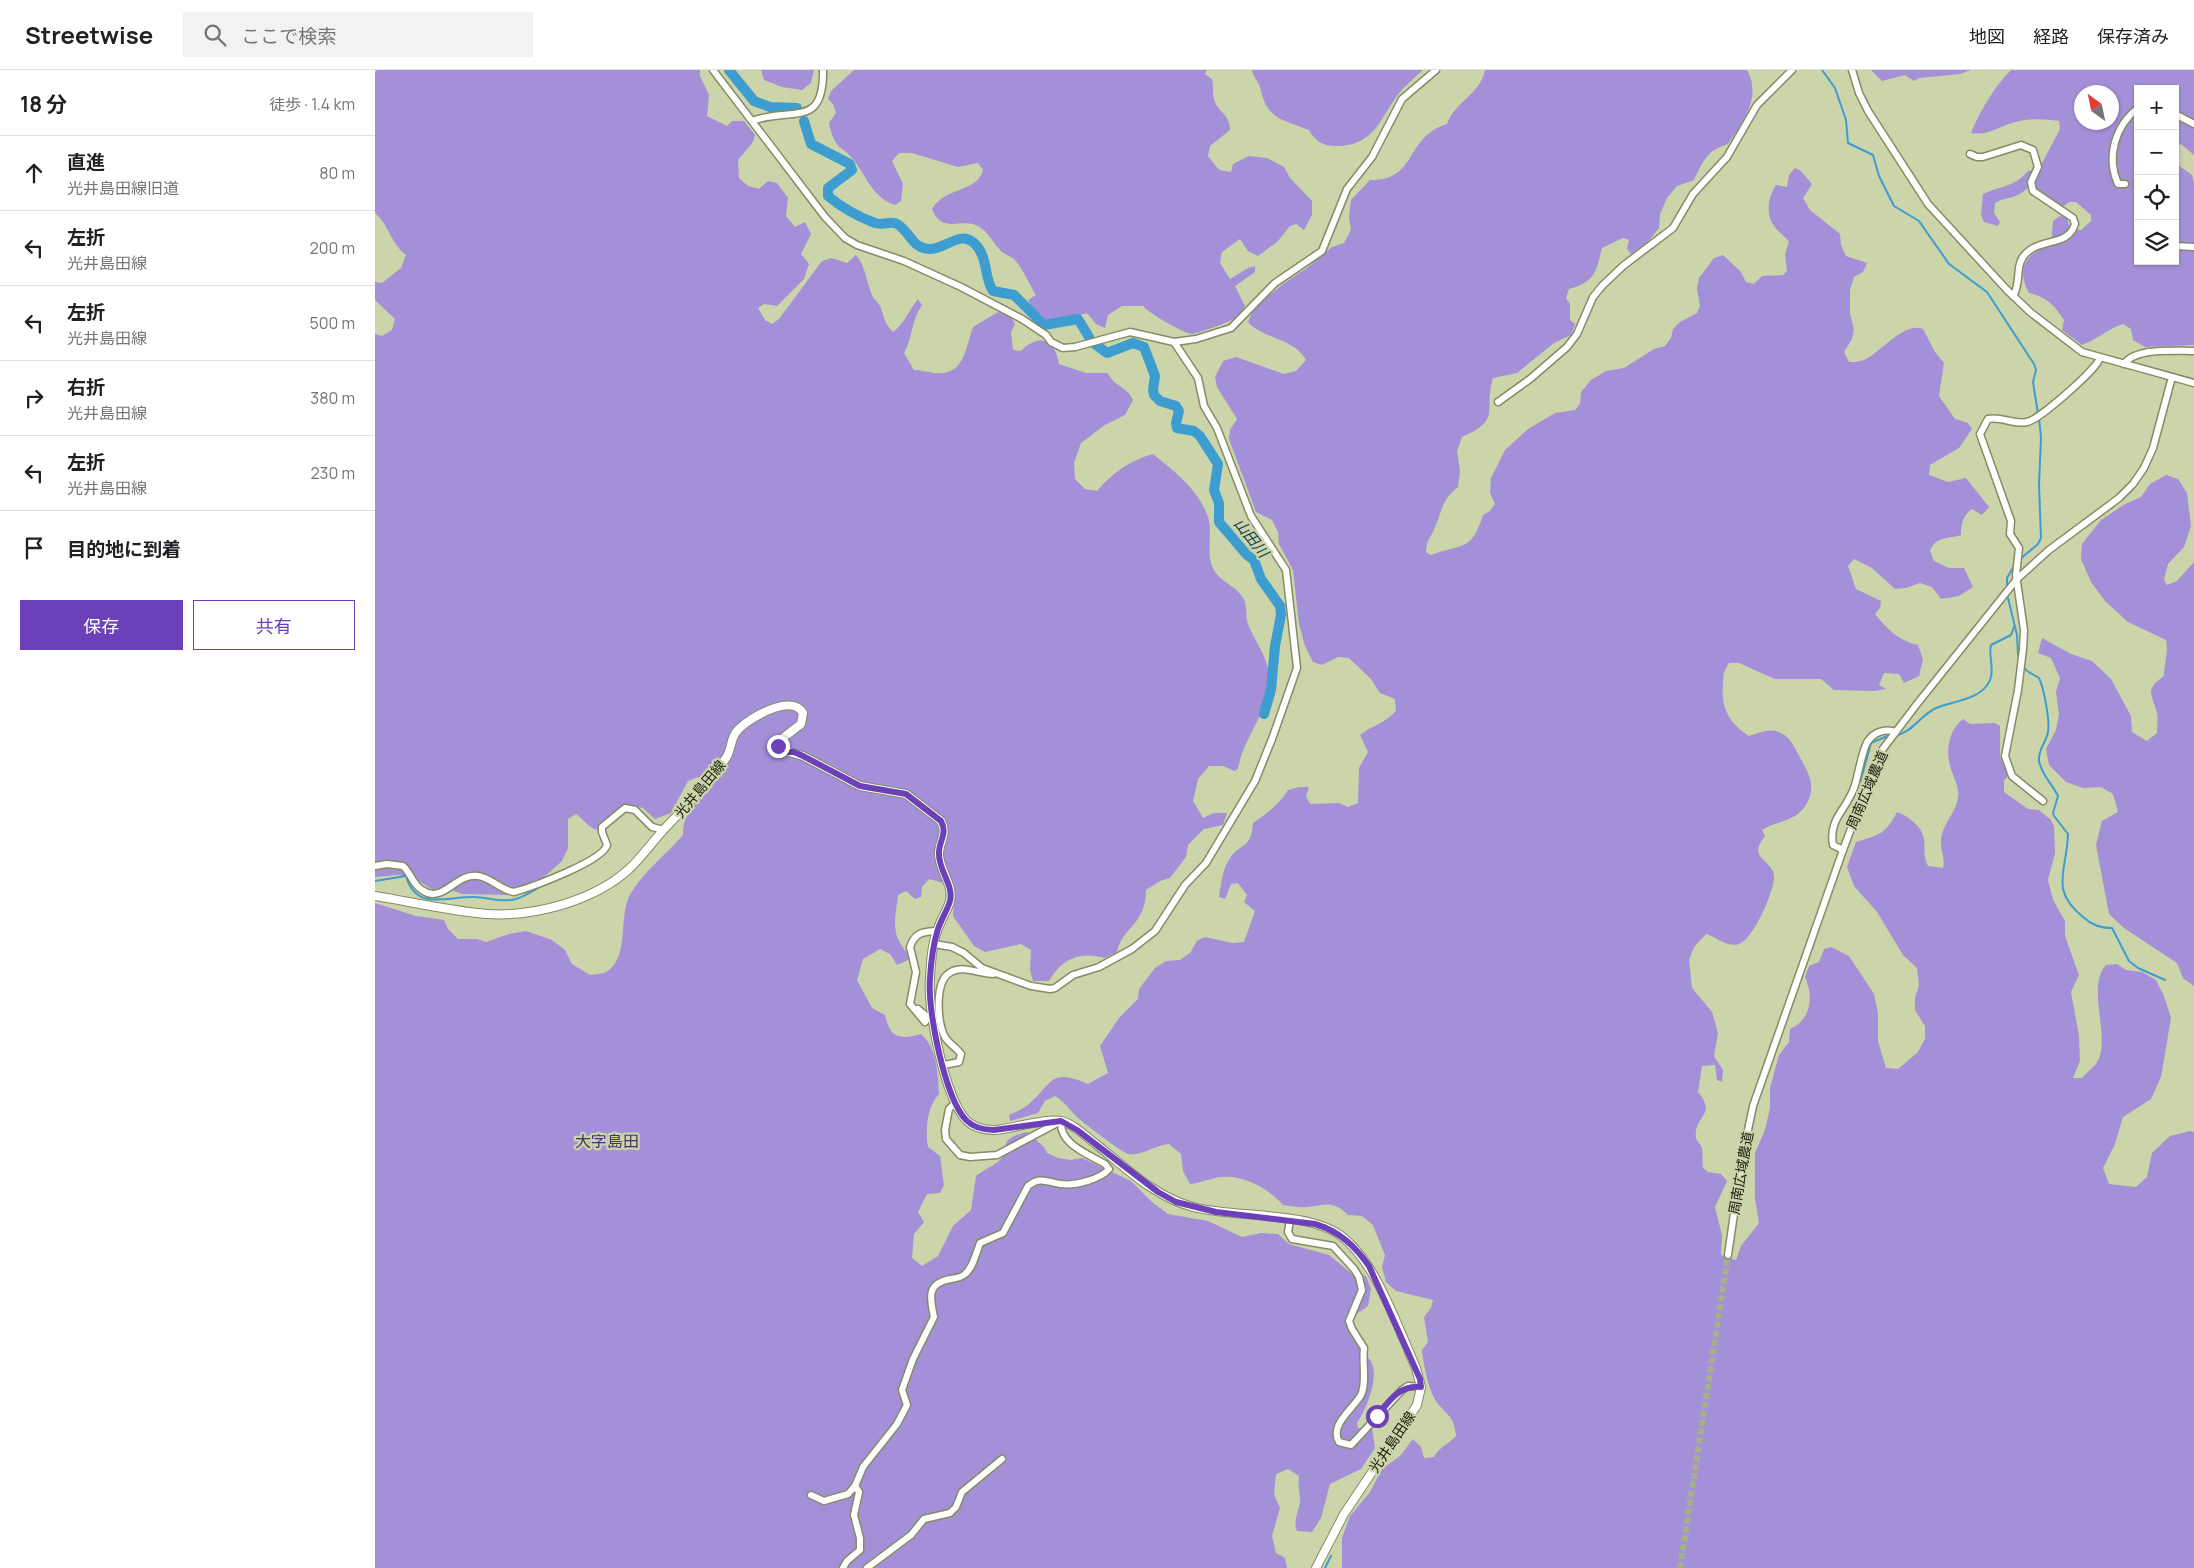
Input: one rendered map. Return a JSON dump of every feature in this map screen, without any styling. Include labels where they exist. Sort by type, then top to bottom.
[{"type":"main road","name":"光井島田線","points":[[375,896],[465,912],[497,914],[540,909],[573,900],[595,891],[628,869],[677,818],[728,755],[732,738],[738,730],[766,711],[795,706],[801,709],[803,718],[801,724],[779,741],[779,749],[803,756],[860,786],[906,794],[941,821],[945,833],[939,853],[950,892],[950,902],[937,931],[934,944],[928,1021],[944,1065],[954,1104],[968,1122],[985,1130],[1061,1121]]},
{"type":"main road","points":[[1061,1121],[1077,1130],[1158,1192],[1176,1202],[1216,1212],[1290,1220],[1329,1228],[1360,1253],[1369,1266],[1416,1368],[1421,1387]]},
{"type":"main road","name":"光井島田線","points":[[1316,1568],[1344,1514],[1417,1405],[1421,1387]]},
{"type":"street","points":[[713,70],[835,230],[857,245],[905,261],[961,286],[1023,319],[1046,335],[1051,342],[1063,348],[1075,347],[1130,332],[1174,342],[1206,337],[1231,328],[1275,284],[1322,251],[1347,190],[1372,157],[1402,98],[1436,70]]},
{"type":"street","points":[[752,121],[811,109],[822,95],[823,70]]},
{"type":"street","points":[[1498,402],[1530,379],[1567,347],[1577,334],[1593,297],[1602,286],[1623,266],[1673,228],[1693,194],[1727,157],[1757,105],[1792,70]]},
{"type":"street","points":[[1851,70],[1868,111],[1935,214],[2013,296],[2070,344],[2100,358],[2194,383]]},
{"type":"street","points":[[2125,184],[2118,184],[2114,176],[2115,139],[2117,133],[2134,111]]},
{"type":"street","points":[[2179,116],[2194,124]]},
{"type":"street","points":[[1970,154],[1983,157],[2021,145],[2033,150],[2038,167],[2031,182],[2033,191],[2073,218],[2075,224],[2074,230],[2063,238],[2041,244],[2026,253],[2019,262],[2017,288],[2013,296]]},
{"type":"street","points":[[2179,246],[2194,247]]},
{"type":"street","points":[[934,944],[951,947],[964,953],[981,968],[1031,986],[1055,988],[1073,975],[1099,967],[1133,949],[1155,931],[1185,885],[1206,863],[1255,781],[1294,678],[1296,659],[1286,570],[1251,516],[1217,428],[1204,406],[1198,378],[1174,342]]},
{"type":"street","points":[[2124,364],[2134,357],[2148,352],[2194,351]]},
{"type":"street","points":[[2043,801],[2012,776],[2005,756],[2018,690],[2023,649],[2024,630],[2017,579],[2019,559],[2017,542],[2009,534],[2011,520],[2008,510],[1997,487],[1980,434],[1984,423],[1988,419],[1999,418],[2023,422],[2039,417],[2099,363],[2100,358]]},
{"type":"street","name":"周南広域農道","points":[[1728,1255],[1741,1159],[1753,1106],[1843,850],[1879,754],[2017,579],[2049,550],[2119,498],[2133,484],[2144,468],[2153,448],[2172,377]]},
{"type":"street","points":[[1843,850],[1833,845],[1830,832],[1854,788],[1865,747],[1873,736],[1880,732],[1895,732]]},
{"type":"street","points":[[375,866],[387,864],[403,866],[423,892],[434,895],[447,890],[468,876],[479,876],[505,891],[514,892],[593,860],[606,850],[607,841],[602,832],[602,827],[625,808],[635,810],[651,827],[664,830]]},
{"type":"street","points":[[431,905],[434,895]]},
{"type":"street","points":[[928,1021],[910,996],[916,972],[910,946],[913,939],[923,932],[937,931]]},
{"type":"street","points":[[944,1065],[959,1062],[961,1054],[945,1037],[939,1002],[941,982],[951,972],[959,970],[999,974]]},
{"type":"street","points":[[954,1104],[949,1109],[945,1130],[946,1139],[960,1155],[970,1157],[997,1155],[1061,1121]]},
{"type":"street","points":[[811,1494],[824,1501],[848,1494],[855,1486],[863,1468],[897,1424],[907,1405],[902,1390],[913,1359],[934,1317],[930,1297],[933,1288],[940,1281],[963,1276],[969,1271],[980,1243],[1003,1233],[1028,1186],[1035,1181],[1041,1179],[1063,1184],[1087,1180],[1105,1174],[1109,1169],[1105,1164],[1064,1139],[1060,1131],[1061,1121]]},
{"type":"street","points":[[1290,1220],[1288,1232],[1293,1239],[1333,1246],[1350,1263],[1361,1283],[1361,1290],[1349,1321],[1352,1330],[1364,1348],[1362,1361],[1364,1384],[1356,1402],[1335,1430],[1335,1436],[1339,1442],[1351,1446],[1402,1390],[1408,1386],[1421,1387]]},
{"type":"street","points":[[867,1568],[911,1535],[924,1519],[950,1513],[956,1506],[962,1492],[1002,1460]]},
{"type":"street","points":[[843,1568],[847,1561],[860,1550],[860,1538],[854,1515],[859,1492],[855,1486]]},
{"type":"shaded area","points":[[377,70],[700,70],[700,76],[709,95],[707,116],[727,126],[732,121],[744,121],[755,135],[753,142],[738,160],[739,178],[748,186],[759,189],[768,181],[777,183],[788,198],[786,216],[795,227],[805,222],[811,234],[801,254],[809,264],[804,279],[777,306],[764,304],[758,308],[765,320],[772,324],[779,319],[822,261],[832,258],[847,263],[856,255],[864,269],[872,295],[880,306],[886,324],[893,332],[918,299],[922,305],[918,311],[904,353],[914,370],[944,373],[952,370],[958,366],[962,359],[973,327],[998,312],[1011,317],[1015,324],[1011,332],[1013,350],[1021,351],[1034,342],[1045,341],[1054,349],[1059,364],[1086,373],[1108,373],[1113,381],[1128,392],[1133,400],[1125,415],[1105,425],[1081,443],[1074,463],[1075,479],[1085,489],[1097,491],[1122,468],[1153,454],[1185,482],[1199,498],[1208,517],[1210,560],[1212,566],[1218,576],[1236,589],[1245,601],[1248,624],[1268,667],[1269,675],[1267,696],[1241,757],[1238,769],[1234,771],[1223,766],[1209,766],[1198,779],[1193,801],[1203,818],[1214,813],[1227,813],[1223,825],[1204,829],[1188,845],[1186,857],[1170,878],[1160,881],[1146,890],[1145,902],[1138,918],[1124,937],[1117,952],[1105,958],[1088,955],[1073,958],[1060,967],[1049,981],[1033,981],[1030,970],[1031,950],[1021,944],[985,952],[974,946],[953,916],[954,895],[951,885],[929,879],[922,887],[921,897],[915,899],[906,891],[898,895],[895,923],[896,934],[910,959],[897,965],[890,954],[880,949],[863,959],[857,980],[872,1008],[885,1015],[893,1033],[901,1037],[921,1034],[930,1046],[936,1061],[939,1094],[929,1112],[927,1140],[928,1147],[940,1156],[944,1185],[940,1193],[927,1194],[918,1212],[924,1222],[914,1234],[912,1258],[922,1266],[938,1256],[953,1226],[971,1210],[976,1176],[999,1161],[1005,1152],[1007,1141],[1027,1132],[1044,1147],[1047,1153],[1058,1158],[1071,1160],[1082,1158],[1131,1181],[1152,1202],[1168,1214],[1208,1221],[1242,1237],[1261,1233],[1278,1234],[1289,1244],[1329,1255],[1351,1273],[1366,1276],[1371,1289],[1368,1306],[1355,1315],[1349,1332],[1373,1366],[1374,1374],[1371,1392],[1357,1423],[1358,1428],[1372,1428],[1375,1448],[1361,1469],[1330,1484],[1321,1518],[1312,1532],[1297,1531],[1296,1527],[1295,1522],[1300,1501],[1299,1476],[1288,1469],[1276,1474],[1274,1494],[1280,1508],[1272,1536],[1276,1553],[1285,1558],[1287,1568],[375,1568],[375,903],[416,916],[444,920],[448,929],[458,939],[477,939],[486,942],[509,934],[526,931],[552,940],[565,950],[572,964],[590,975],[604,973],[614,965],[618,956],[627,902],[631,893],[649,870],[683,835],[689,813],[715,782],[698,777],[688,781],[671,813],[655,819],[643,808],[625,804],[601,824],[597,830],[576,814],[568,819],[568,848],[562,861],[531,889],[512,895],[462,894],[446,888],[433,890],[414,878],[398,875],[375,877],[375,334],[382,336],[392,330],[395,319],[375,300],[375,282],[382,283],[401,268],[406,255],[401,251],[384,223],[375,213],[375,73]]},
{"type":"shaded area","points":[[761,70],[814,70],[811,83],[802,90],[782,87],[764,80]]},
{"type":"shaded area","points":[[854,70],[1207,70],[1205,74],[1212,79],[1214,99],[1228,120],[1230,130],[1210,146],[1208,156],[1219,170],[1231,172],[1233,164],[1249,156],[1267,158],[1284,167],[1290,178],[1312,201],[1312,215],[1304,230],[1296,224],[1290,226],[1278,241],[1258,256],[1248,251],[1240,239],[1222,252],[1220,263],[1230,279],[1255,266],[1255,272],[1235,286],[1245,306],[1235,318],[1221,325],[1192,334],[1159,318],[1143,306],[1122,306],[1108,315],[1105,328],[1096,324],[1088,314],[1057,322],[1045,321],[1036,314],[1028,300],[1036,295],[1014,259],[1001,251],[982,228],[965,223],[946,223],[936,217],[932,209],[945,196],[968,187],[979,178],[983,170],[978,163],[958,167],[912,153],[899,153],[892,161],[903,184],[901,201],[895,205],[882,198],[872,188],[856,163],[837,144],[831,133],[829,123],[836,113],[833,104],[828,99],[831,91]]},
{"type":"shaded area","points":[[1252,70],[1423,70],[1400,92],[1369,136],[1349,145],[1336,146],[1320,142],[1314,138],[1309,130],[1283,120],[1271,112],[1263,98]]},
{"type":"shaded area","points":[[1485,70],[1747,70],[1751,80],[1752,99],[1745,118],[1728,144],[1710,153],[1694,180],[1677,186],[1667,198],[1660,214],[1659,228],[1646,244],[1631,254],[1627,249],[1629,240],[1623,238],[1602,248],[1593,275],[1584,283],[1569,289],[1566,298],[1570,304],[1570,320],[1575,324],[1571,335],[1554,343],[1517,373],[1493,378],[1487,419],[1475,431],[1462,437],[1457,451],[1460,471],[1458,487],[1443,505],[1434,531],[1428,541],[1426,552],[1431,555],[1459,547],[1470,541],[1479,527],[1483,515],[1490,511],[1495,504],[1490,493],[1491,478],[1505,450],[1528,429],[1555,413],[1575,410],[1580,404],[1581,392],[1591,380],[1606,371],[1624,368],[1654,349],[1665,346],[1671,338],[1673,329],[1680,322],[1697,313],[1700,306],[1697,289],[1699,278],[1714,258],[1723,255],[1741,272],[1746,282],[1754,284],[1762,276],[1783,275],[1787,271],[1785,254],[1789,242],[1772,222],[1769,206],[1771,195],[1776,185],[1787,187],[1789,175],[1795,168],[1801,171],[1812,184],[1803,198],[1810,210],[1840,234],[1841,245],[1846,256],[1867,263],[1863,272],[1854,277],[1850,290],[1850,314],[1854,329],[1852,339],[1844,352],[1849,362],[1868,358],[1907,330],[1923,329],[1935,352],[1944,363],[1939,396],[1955,419],[1968,423],[1972,429],[1959,448],[1930,465],[1929,475],[1948,482],[1966,478],[1989,507],[1982,515],[1972,509],[1963,520],[1961,535],[1939,540],[1932,546],[1930,551],[1934,561],[1949,568],[1964,568],[1973,587],[1959,596],[1941,599],[1932,587],[1920,583],[1906,588],[1895,589],[1872,568],[1854,559],[1848,566],[1856,589],[1881,601],[1880,608],[1875,614],[1899,637],[1918,645],[1923,659],[1919,676],[1904,683],[1899,674],[1884,673],[1879,685],[1886,689],[1875,691],[1834,690],[1821,679],[1775,679],[1739,663],[1729,663],[1724,672],[1723,694],[1725,709],[1732,721],[1749,736],[1764,731],[1771,731],[1779,732],[1786,736],[1805,766],[1810,779],[1811,793],[1808,801],[1799,813],[1762,830],[1765,836],[1758,850],[1771,867],[1774,879],[1766,905],[1751,934],[1739,944],[1730,945],[1706,934],[1694,947],[1689,960],[1692,988],[1712,1012],[1718,1033],[1714,1056],[1723,1070],[1722,1082],[1717,1080],[1715,1065],[1702,1066],[1698,1092],[1706,1106],[1696,1130],[1696,1138],[1702,1148],[1703,1168],[1708,1172],[1721,1174],[1727,1181],[1715,1207],[1722,1235],[1721,1255],[1736,1260],[1741,1246],[1759,1223],[1755,1199],[1755,1153],[1765,1130],[1770,1108],[1770,1088],[1779,1055],[1789,1042],[1790,1029],[1802,1020],[1809,1007],[1809,992],[1805,977],[1809,966],[1819,962],[1824,949],[1831,947],[1849,956],[1874,994],[1878,1013],[1878,1041],[1886,1068],[1898,1069],[1918,1052],[1925,1039],[1925,1026],[1915,1010],[1915,998],[1919,985],[1917,968],[1903,955],[1877,912],[1854,886],[1847,867],[1856,842],[1881,833],[1889,825],[1897,812],[1910,819],[1923,834],[1928,866],[1943,868],[1942,834],[1958,798],[1958,788],[1948,755],[1950,738],[1955,727],[1963,719],[1970,724],[1995,723],[2000,726],[2000,757],[2008,775],[2004,781],[2004,792],[2028,809],[2039,810],[2051,820],[2054,827],[2055,853],[2048,880],[2053,900],[2065,921],[2065,936],[2079,975],[2071,992],[2079,1036],[2080,1061],[2073,1078],[2082,1078],[2096,1064],[2100,1054],[2102,1042],[2098,987],[2100,975],[2106,965],[2117,964],[2126,970],[2142,972],[2156,980],[2164,996],[2171,1018],[2161,1077],[2151,1099],[2123,1117],[2115,1144],[2103,1168],[2109,1184],[2136,1187],[2147,1177],[2152,1153],[2170,1136],[2190,1131],[2194,1132],[2194,1568],[1342,1568],[1342,1538],[1350,1516],[1370,1492],[1382,1469],[1400,1456],[1413,1439],[1421,1447],[1424,1458],[1434,1457],[1456,1436],[1452,1421],[1435,1400],[1423,1360],[1422,1350],[1428,1342],[1424,1317],[1431,1308],[1433,1300],[1396,1291],[1386,1282],[1382,1267],[1385,1255],[1373,1225],[1362,1216],[1348,1215],[1333,1205],[1295,1207],[1283,1205],[1263,1188],[1238,1178],[1221,1177],[1190,1184],[1183,1171],[1181,1154],[1169,1144],[1137,1154],[1128,1154],[1086,1125],[1055,1096],[1045,1101],[1038,1113],[1010,1121],[1009,1115],[1027,1106],[1049,1084],[1059,1077],[1076,1079],[1088,1084],[1108,1073],[1100,1046],[1119,1018],[1138,999],[1139,989],[1155,968],[1166,961],[1180,960],[1190,953],[1197,941],[1205,937],[1232,943],[1244,942],[1255,911],[1244,902],[1247,895],[1238,883],[1231,884],[1225,899],[1219,897],[1221,882],[1230,858],[1248,842],[1253,823],[1277,804],[1288,790],[1309,787],[1306,796],[1310,804],[1339,803],[1348,807],[1358,803],[1359,768],[1368,752],[1360,735],[1387,719],[1396,711],[1395,699],[1380,693],[1371,679],[1349,658],[1338,657],[1322,665],[1313,662],[1305,646],[1299,624],[1293,570],[1279,544],[1278,532],[1272,520],[1256,512],[1229,439],[1230,430],[1237,419],[1217,387],[1215,377],[1223,361],[1236,357],[1284,374],[1296,371],[1306,360],[1294,347],[1254,328],[1248,322],[1254,308],[1332,247],[1344,243],[1351,230],[1349,217],[1351,200],[1370,180],[1396,174],[1424,138],[1433,130],[1447,124],[1456,109],[1478,86]]},
{"type":"shaded area","points":[[1871,70],[1971,70],[1960,74],[1919,78],[1914,81],[1905,75],[1882,81]]},
{"type":"shaded area","points":[[2011,70],[2194,70],[2194,155],[2181,144],[2179,145],[2179,85],[2134,85],[2134,265],[2179,265],[2179,166],[2192,175],[2194,183],[2194,345],[2145,347],[2133,340],[2131,329],[2123,324],[2082,345],[2062,330],[2064,320],[2053,306],[2045,299],[2029,293],[2023,277],[2025,263],[2035,253],[2051,246],[2053,221],[2060,216],[2067,218],[2070,229],[2081,230],[2091,221],[2091,215],[2076,202],[2069,202],[2064,206],[2051,201],[2043,196],[2034,185],[2017,196],[1995,203],[1994,213],[2000,222],[1998,226],[1984,222],[1981,215],[1983,194],[2012,183],[2028,171],[2038,171],[2060,129],[2059,121],[2032,119],[2016,122],[1989,132],[1971,133],[1988,100]]},
{"type":"shaded area","points":[[2166,475],[2178,479],[2187,493],[2191,526],[2184,547],[2168,564],[2164,579],[2167,585],[2177,581],[2194,562],[2194,986],[2183,978],[2177,963],[2124,928],[2109,914],[2096,845],[2102,821],[2118,812],[2113,794],[2101,787],[2083,788],[2066,782],[2049,765],[2046,749],[2056,730],[2059,714],[2056,692],[2060,678],[2051,658],[2038,653],[2042,638],[2071,654],[2092,661],[2111,679],[2131,716],[2132,732],[2147,741],[2157,733],[2157,713],[2151,693],[2154,685],[2164,676],[2166,640],[2128,622],[2105,601],[2091,582],[2081,559],[2082,544],[2101,520],[2125,504],[2141,497],[2150,484]]},
{"type":"waterway","name":"山田川","points":[[729,70],[754,101],[770,107],[797,108]]},
{"type":"waterway","points":[[1822,70],[1835,88],[1846,120],[1848,143],[1873,155],[1879,176],[1894,206],[1919,221],[1949,264],[1987,292],[2034,364],[2036,370],[2033,382],[2038,414]]},
{"type":"waterway","name":"山田川","points":[[804,121],[811,144],[850,164],[852,170],[828,188],[828,196],[833,200],[875,223],[897,224],[902,227],[915,243],[924,248],[936,248],[959,239],[970,240],[980,250],[993,291],[1014,295],[1044,325],[1078,319],[1089,337]]},
{"type":"waterway","name":"山田川","points":[[1095,344],[1107,353],[1133,343],[1144,347],[1155,376],[1154,395],[1160,401],[1176,406],[1179,411],[1176,423],[1177,428],[1194,431],[1200,436],[1218,464],[1214,490],[1219,503],[1219,522],[1247,555],[1254,560],[1261,579],[1280,606],[1281,615],[1275,646],[1271,690],[1264,714]]},
{"type":"waterway","points":[[2020,559],[2038,544],[2041,538],[2039,485],[2041,437],[2039,418]]},
{"type":"waterway","points":[[2007,589],[2007,578],[2015,564]]},
{"type":"waterway","points":[[2007,594],[2017,635],[2018,655]]},
{"type":"waterway","points":[[1898,735],[1908,730],[1936,708],[1974,696],[1986,687],[1991,676],[1991,645],[2011,635],[2014,627]]},
{"type":"waterway","points":[[2023,666],[2027,671],[2039,678],[2046,705],[2048,732],[2039,761],[2042,770],[2058,796],[2053,813],[2054,816],[2068,834],[2062,879],[2066,898],[2090,922],[2100,927],[2112,928],[2129,961],[2138,968],[2165,980]]},
{"type":"waterway","points":[[1841,818],[1860,783],[1871,743],[1890,735]]},
{"type":"waterway","points":[[375,881],[406,876],[417,894],[433,900],[476,897],[514,900],[541,886]]},
{"type":"waterway","points":[[1325,1568],[1331,1556]]},
{"type":"tunnel","points":[[1680,1568],[1728,1255]]},
{"type":"district","name":"大字島田","points":[[607,1141]]},
{"type":"route","points":[[778,746],[783,752],[794,752],[860,786],[906,794],[919,802],[941,821],[944,826],[945,833],[939,853],[950,892],[950,902],[943,914],[934,944],[929,993],[931,1020],[954,1104],[968,1122],[985,1130],[994,1130],[1061,1121],[1069,1124],[1158,1192],[1176,1202],[1216,1212],[1315,1224],[1329,1228],[1341,1235],[1352,1244],[1369,1266],[1420,1379],[1421,1387],[1408,1386],[1393,1398],[1377,1416]]}]
